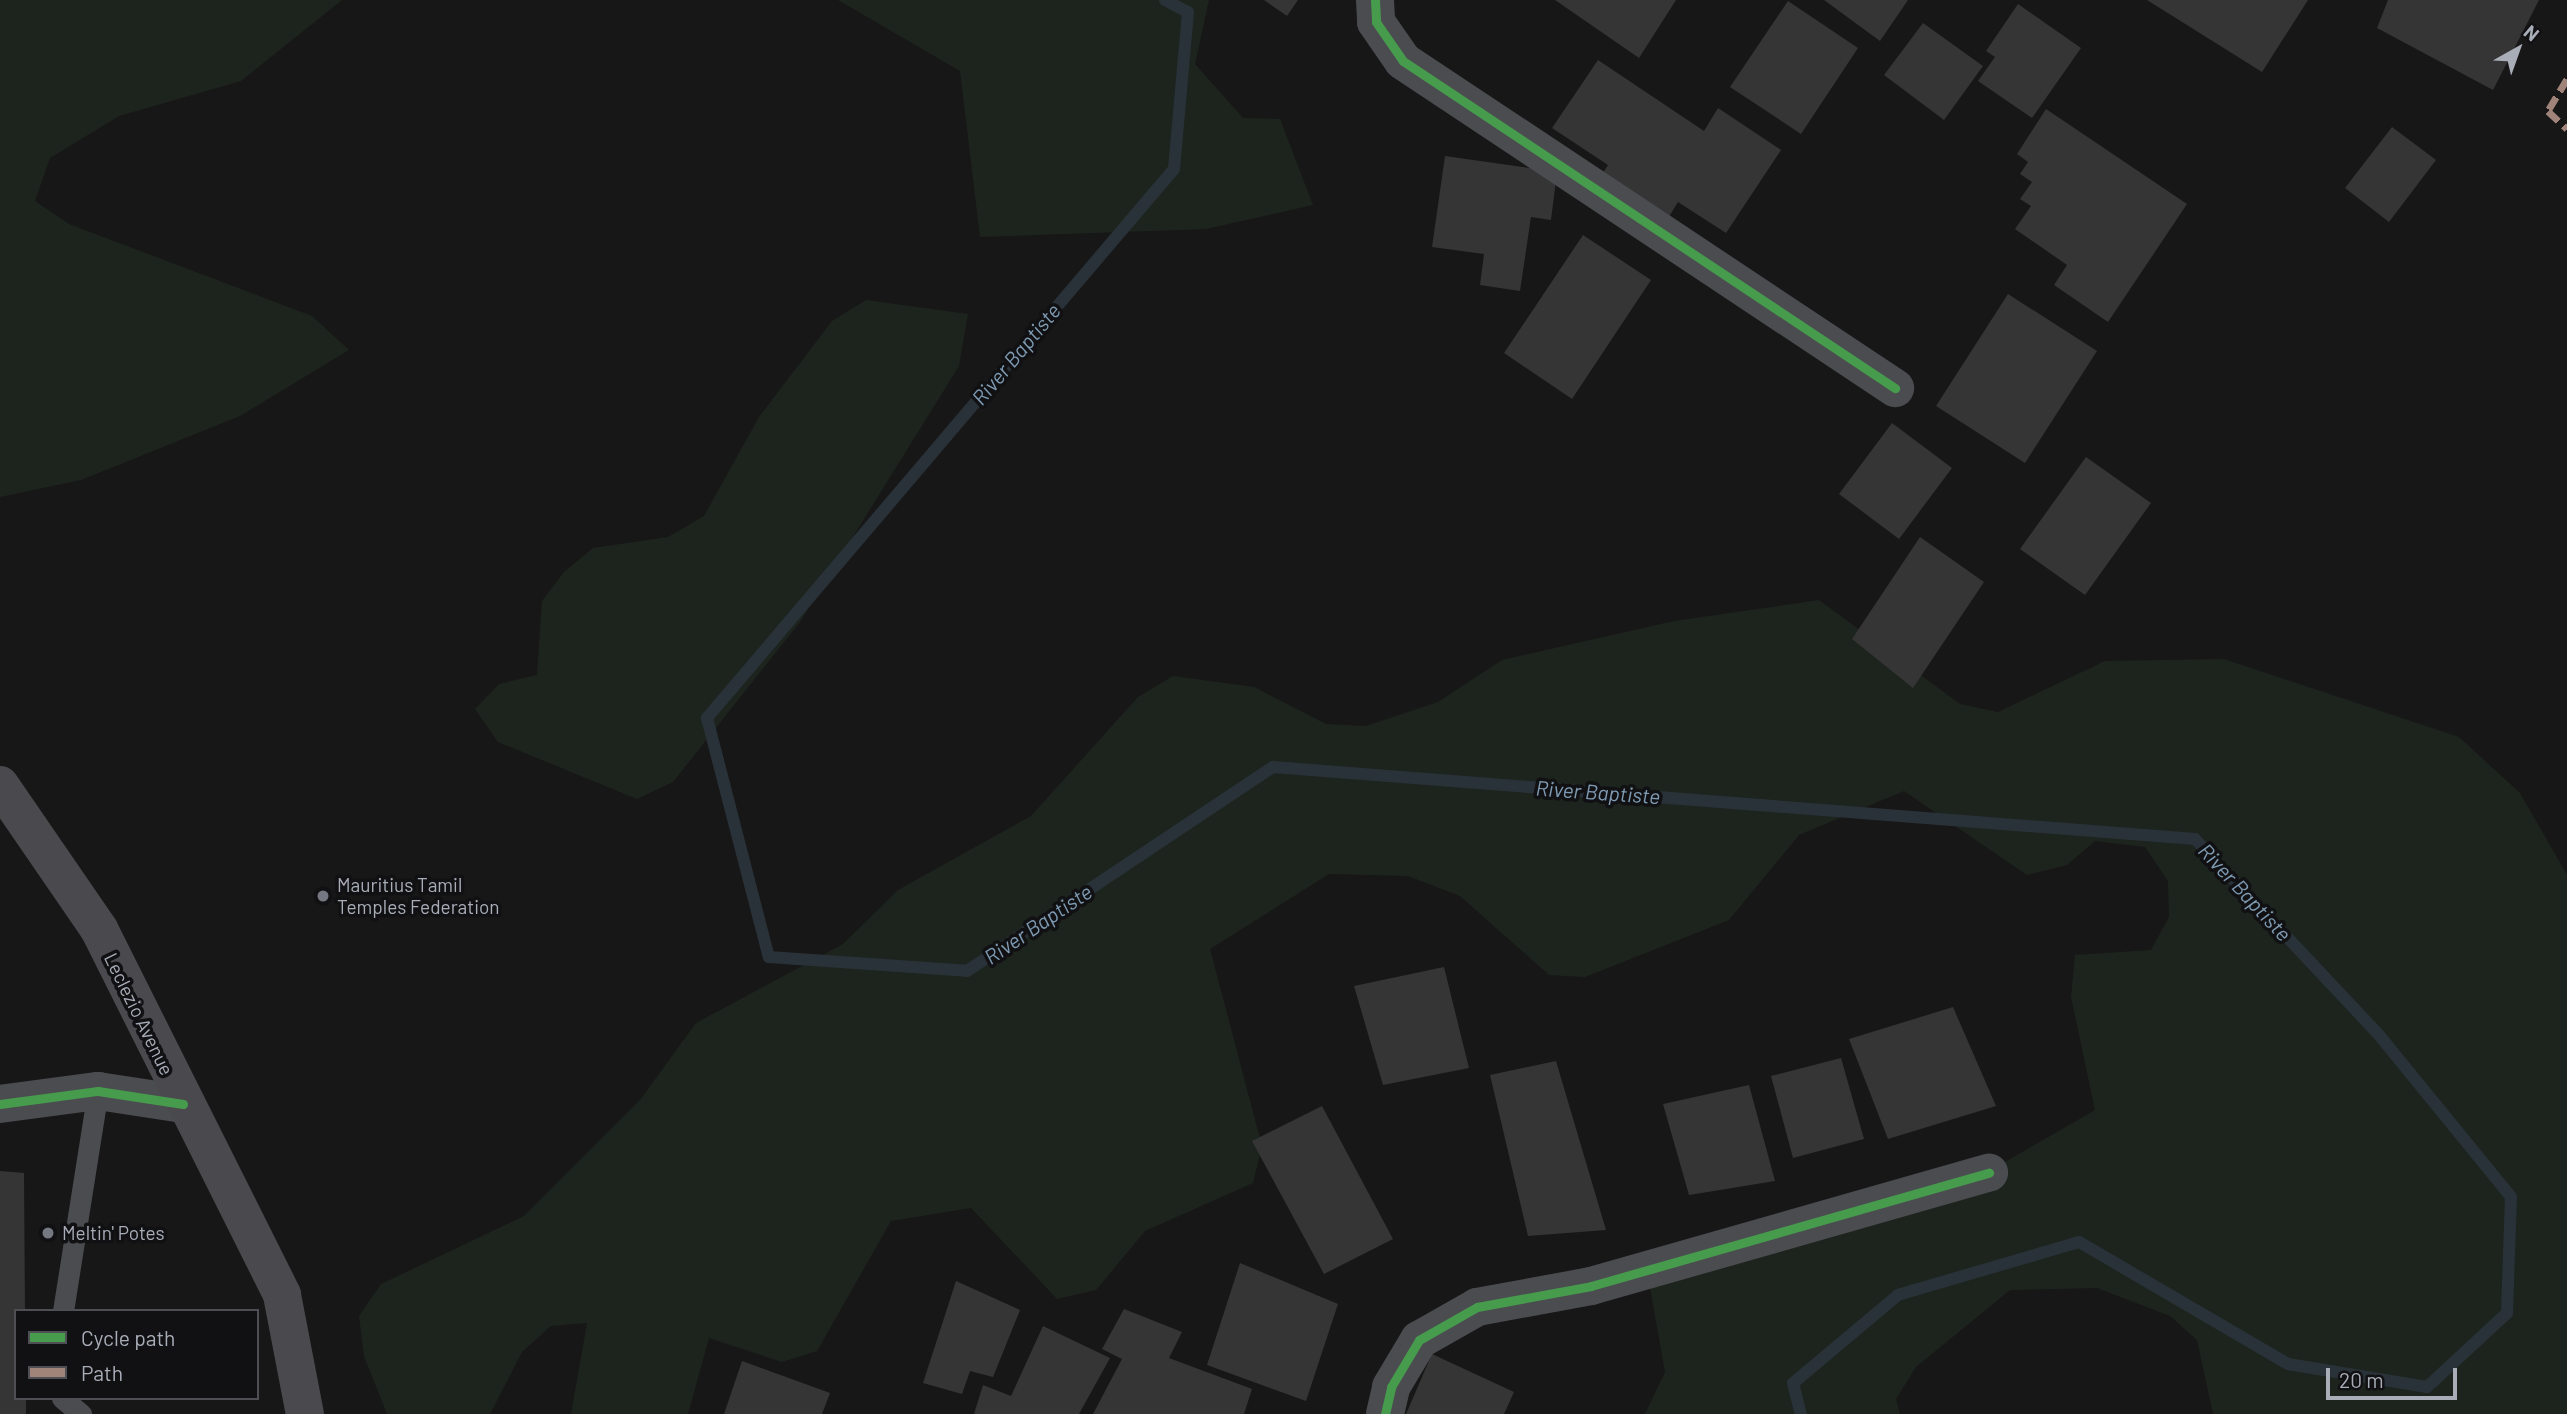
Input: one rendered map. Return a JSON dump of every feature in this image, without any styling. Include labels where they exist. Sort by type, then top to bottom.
[{"type":"main road","name":"Leclezio Avenue","points":[[0,785],[99,929],[183,1104],[282,1295],[305,1414]]},
{"type":"street","points":[[1376,0],[1376,22],[1403,61],[1895,387]]},
{"type":"street","points":[[8,1101],[98,1091],[183,1104]]},
{"type":"street","points":[[1385,1414],[1391,1387],[1419,1340],[1477,1307],[1591,1286],[1989,1174]]},
{"type":"lane","points":[[63,1309],[98,1091]]},
{"type":"lane","points":[[64,1400],[81,1414]]},
{"type":"shaded area","points":[[0,0],[342,0],[241,81],[119,116],[50,158],[35,201],[69,224],[312,316],[349,350],[240,416],[81,480],[0,497]]},
{"type":"shaded area","points":[[838,0],[1209,0],[1195,64],[1243,118],[1280,119],[1313,205],[1206,229],[980,237],[960,71]]},
{"type":"shaded area","points":[[866,300],[968,314],[959,366],[800,622],[673,782],[637,799],[498,742],[475,709],[499,684],[537,675],[542,601],[564,572],[593,548],[668,537],[704,516],[759,417],[832,321]]},
{"type":"shaded area","points":[[1819,600],[1960,704],[1998,712],[2105,661],[2224,659],[2459,737],[2520,793],[2567,875],[2567,1414],[2213,1414],[2197,1340],[2170,1316],[2097,1288],[2010,1290],[1916,1367],[1896,1399],[1900,1414],[1645,1414],[1665,1372],[1646,1265],[1993,1169],[2095,1110],[2071,997],[2075,955],[2151,950],[2169,917],[2168,881],[2145,847],[2095,841],[2067,865],[2027,875],[1904,791],[1799,835],[1729,920],[1585,977],[1549,975],[1460,896],[1408,876],[1329,874],[1210,949],[1262,1146],[1253,1183],[1145,1231],[1096,1290],[1057,1299],[971,1208],[891,1221],[817,1351],[782,1362],[709,1338],[688,1414],[571,1414],[587,1323],[551,1326],[522,1352],[490,1414],[387,1414],[364,1356],[359,1316],[381,1284],[524,1216],[640,1100],[696,1023],[843,944],[898,890],[1031,816],[1138,697],[1173,676],[1254,687],[1326,724],[1366,726],[1438,702],[1502,660],[1674,621]]},
{"type":"building","points":[[1264,0],[1298,0],[1287,16]]},
{"type":"building","points":[[1555,0],[1676,0],[1639,58]]},
{"type":"building","points":[[1824,0],[1908,0],[1880,41]]},
{"type":"building","points":[[2147,0],[2308,0],[2262,72]]},
{"type":"building","points":[[2388,0],[2539,0],[2493,90],[2377,28]]},
{"type":"building","points":[[1788,1],[1858,48],[1801,134],[1730,87]]},
{"type":"building","points":[[2018,4],[2081,48],[2032,118],[1978,81],[1995,57],[1986,51]]},
{"type":"building","points":[[1923,23],[1983,66],[1944,120],[1884,75]]},
{"type":"building","points":[[1598,60],[1704,131],[1718,108],[1781,150],[1726,233],[1678,202],[1667,220],[1601,176],[1608,165],[1552,128]]},
{"type":"building","points":[[2046,109],[2187,204],[2108,322],[2054,285],[2067,265],[2015,229],[2031,206],[2020,199],[2032,182],[2020,174],[2028,162],[2017,154]]},
{"type":"building","points":[[2392,127],[2436,160],[2389,222],[2345,188]]},
{"type":"building","points":[[1445,156],[1557,172],[1551,220],[1531,217],[1520,291],[1480,285],[1484,254],[1432,247]]},
{"type":"building","points":[[1583,235],[1651,280],[1572,399],[1504,353]]},
{"type":"building","points":[[2008,294],[2097,351],[2025,463],[1936,406]]},
{"type":"building","points":[[1892,423],[1952,468],[1899,539],[1839,494]]},
{"type":"building","points":[[2086,457],[2151,503],[2085,595],[2020,549]]},
{"type":"building","points":[[1920,537],[1984,582],[1913,688],[1852,639]]},
{"type":"building","points":[[1444,967],[1469,1068],[1383,1085],[1354,986]]},
{"type":"building","points":[[1953,1007],[1996,1106],[1888,1139],[1849,1039]]},
{"type":"building","points":[[1841,1058],[1864,1139],[1793,1158],[1771,1076]]},
{"type":"building","points":[[1556,1061],[1606,1230],[1528,1236],[1490,1075]]},
{"type":"building","points":[[1749,1085],[1775,1181],[1689,1195],[1663,1104]]},
{"type":"building","points":[[1322,1106],[1393,1239],[1324,1274],[1252,1141]]},
{"type":"building","points":[[0,1171],[24,1173],[25,1309],[14,1309],[14,1400],[26,1400],[26,1414],[0,1414]]},
{"type":"building","points":[[1240,1263],[1338,1304],[1306,1401],[1207,1365]]},
{"type":"building","points":[[956,1281],[1020,1310],[993,1377],[970,1371],[962,1394],[923,1383]]},
{"type":"building","points":[[1124,1309],[1182,1332],[1169,1358],[1252,1389],[1244,1414],[1093,1414],[1122,1359],[1102,1349]]},
{"type":"building","points":[[1043,1326],[1110,1358],[1079,1414],[974,1414],[983,1385],[1011,1396]]},
{"type":"building","points":[[1432,1354],[1514,1392],[1504,1414],[1406,1414]]},
{"type":"building","points":[[742,1361],[830,1393],[822,1414],[724,1414]]},
{"type":"waterway","name":"River Baptiste","points":[[1165,0],[1188,12],[1174,169],[707,718],[769,957],[967,971],[1273,767],[2195,839],[2379,1035],[2511,1197],[2507,1313],[2427,1387],[2288,1364],[2079,1242],[1898,1295],[1793,1383],[1801,1414]]},
{"type":"marked path","points":[[2567,79],[2548,111],[2567,129]]},
{"type":"cycle path","points":[[1375,0],[1376,22],[1403,61],[1895,388]]},
{"type":"cycle path","points":[[0,1104],[98,1091],[183,1104]]},
{"type":"cycle path","points":[[1385,1414],[1391,1387],[1419,1340],[1477,1307],[1591,1286],[1989,1173]]},
{"type":"place","name":"Mauritius Tamil Temples Federation","points":[[323,896]]},
{"type":"place","name":"Meltin' Potes","points":[[48,1233]]}]
